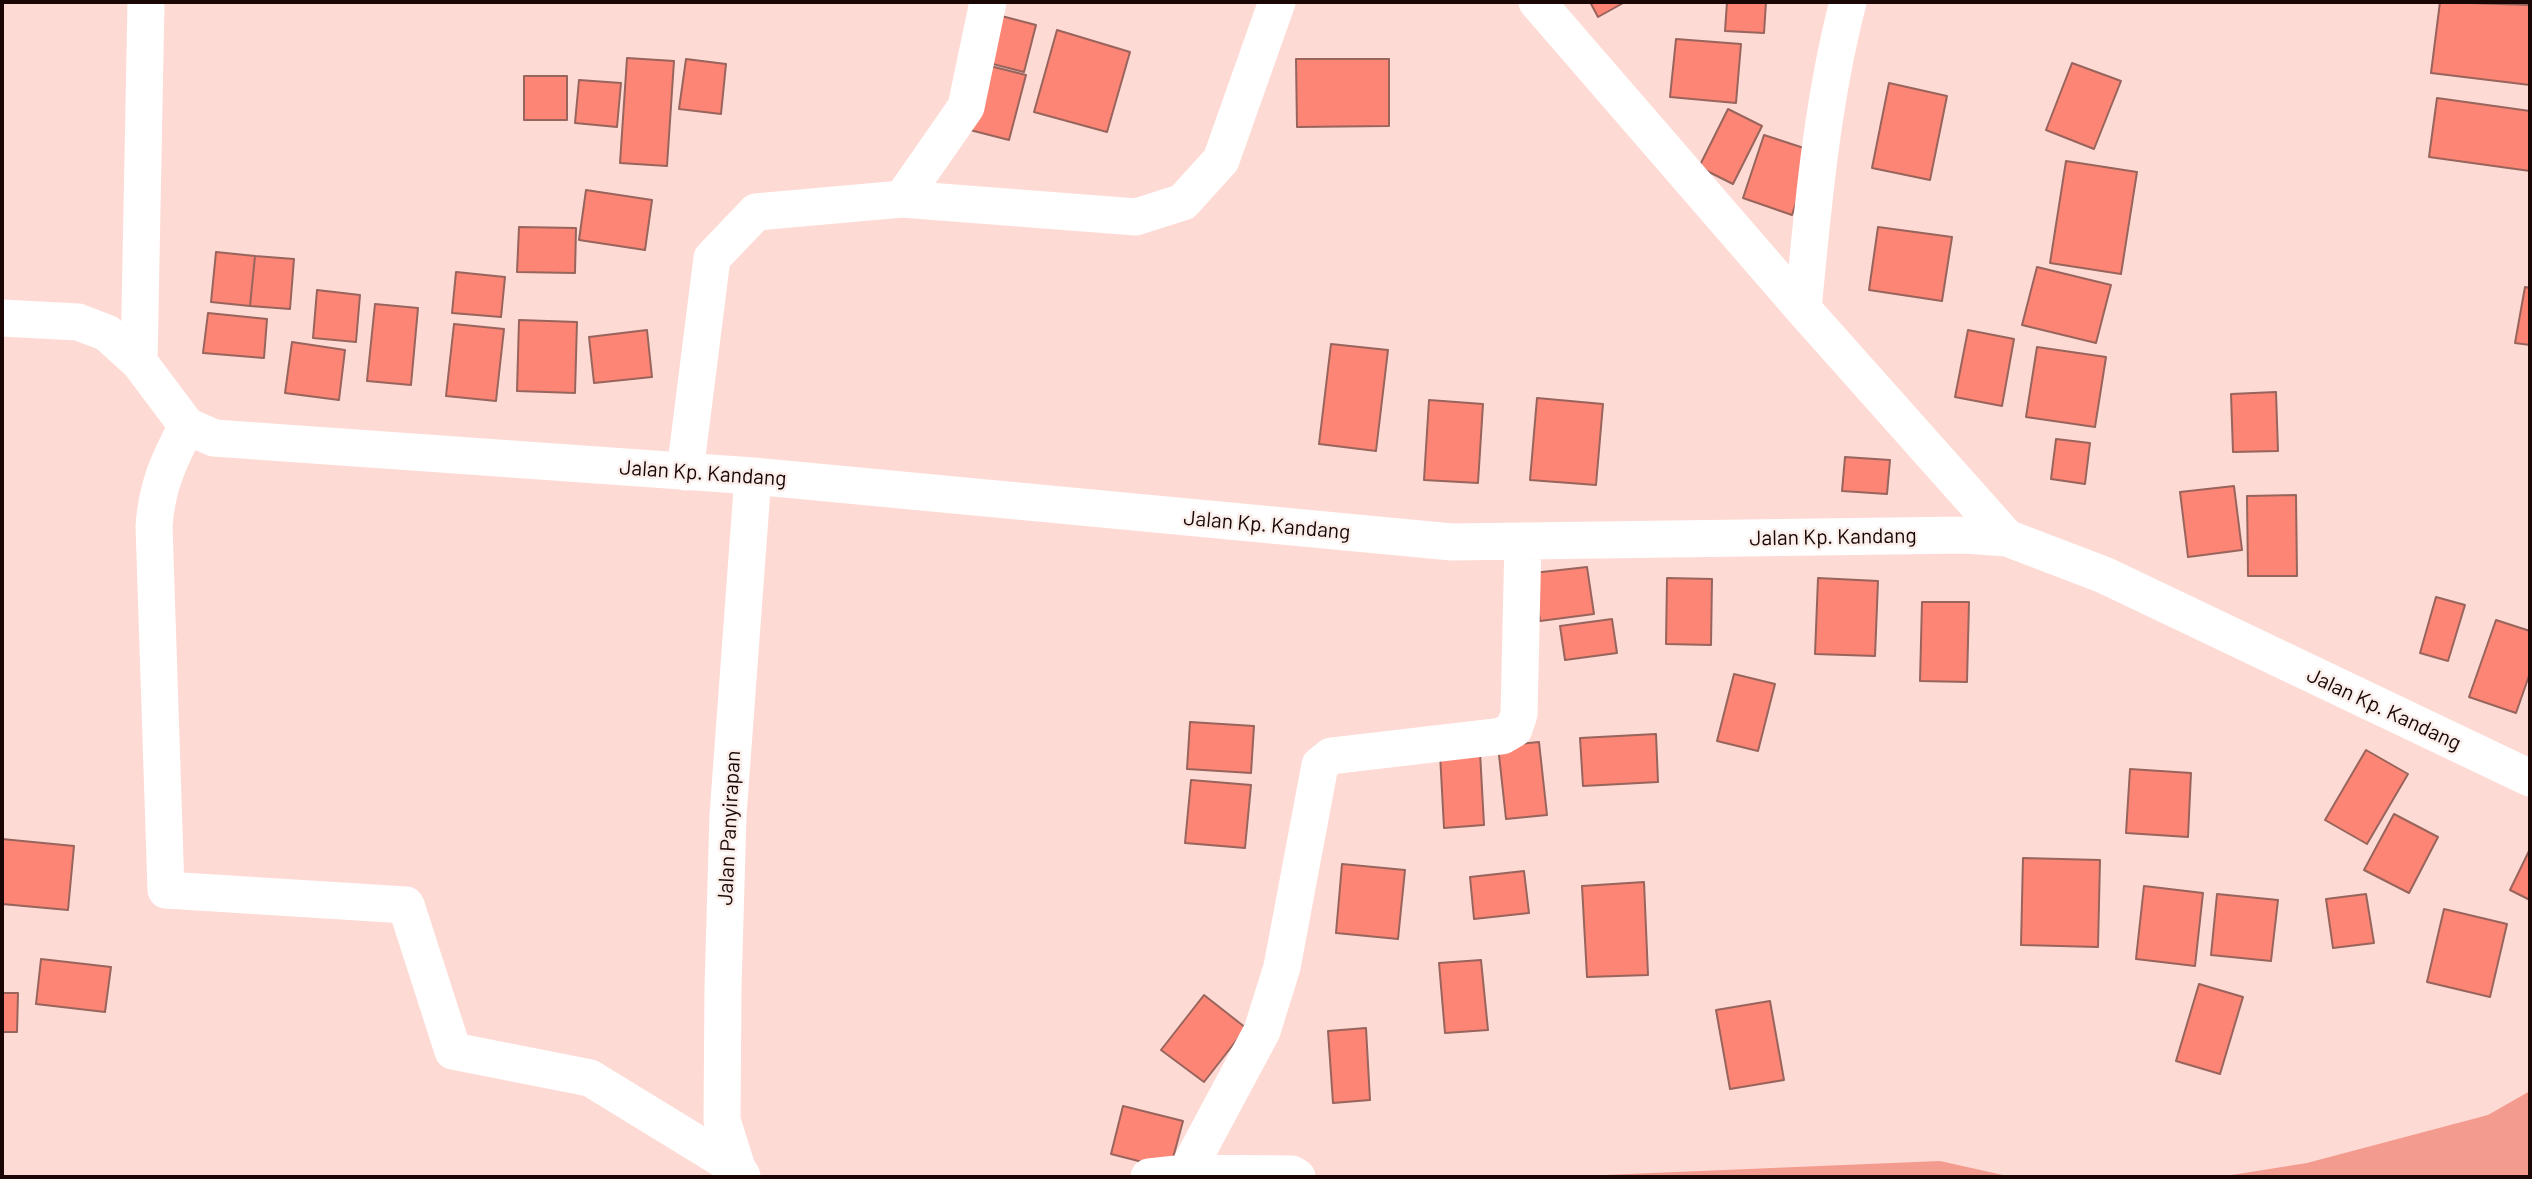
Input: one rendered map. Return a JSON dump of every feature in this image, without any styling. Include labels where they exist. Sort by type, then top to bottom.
[{"type":"street","points":[[139,362],[146,2]]},
{"type":"street","points":[[902,199],[966,107],[988,2]]},
{"type":"street","points":[[685,471],[712,258],[757,212],[902,199],[1136,216],[1183,202],[1221,160],[1277,2]]},
{"type":"street","points":[[1537,2],[1803,309],[2007,538]]},
{"type":"street","points":[[1803,309],[1816,172],[1835,51],[1848,2]]},
{"type":"street","points":[[2,318],[78,322],[107,333],[139,362],[187,426],[167,463],[157,493],[154,526],[166,890],[406,905],[453,1051],[590,1078],[740,1173]]},
{"type":"street","name":"Jalan Kp. Kandang","points":[[187,426],[214,438],[753,476],[1439,541],[1964,535],[2007,538],[2104,575],[2530,778]]},
{"type":"street","name":"Jalan Panyirapan","points":[[740,1173],[722,1120],[723,988],[728,815],[753,476]]},
{"type":"street","points":[[1186,1172],[1262,1031],[1282,967],[1320,765],[1331,756],[1502,736],[1514,729],[1519,714],[1523,541]]},
{"type":"street","points":[[1149,1177],[1186,1172],[1292,1174],[1297,1177]]},
{"type":"shaded area","points":[[2530,1091],[2530,1177],[2219,1177],[2307,1163],[2488,1115]]},
{"type":"shaded area","points":[[1940,1161],[2012,1177],[1580,1176]]},
{"type":"building","points":[[1590,2],[1625,2],[1598,17]]},
{"type":"building","points":[[1727,2],[1766,2],[1764,33],[1725,31]]},
{"type":"building","points":[[2440,2],[2530,5],[2530,85],[2431,73]]},
{"type":"building","points":[[990,13],[1036,25],[1024,72],[977,60]]},
{"type":"building","points":[[1057,30],[1130,52],[1107,132],[1034,112]]},
{"type":"building","points":[[1676,39],[1741,44],[1736,103],[1670,97]]},
{"type":"building","points":[[627,58],[674,61],[667,166],[620,163]]},
{"type":"building","points":[[686,59],[726,64],[721,114],[679,109]]},
{"type":"building","points":[[1296,59],[1389,59],[1389,126],[1297,127]]},
{"type":"building","points":[[2072,63],[2121,81],[2094,149],[2046,130]]},
{"type":"building","points":[[986,65],[1026,75],[1009,140],[970,130]]},
{"type":"building","points":[[524,76],[567,76],[567,120],[524,120]]},
{"type":"building","points":[[579,80],[621,83],[617,127],[575,123]]},
{"type":"building","points":[[1889,83],[1947,96],[1930,180],[1872,168]]},
{"type":"building","points":[[2437,98],[2530,111],[2530,171],[2429,157]]},
{"type":"building","points":[[1728,109],[1762,126],[1733,184],[1699,167]]},
{"type":"building","points":[[1764,135],[1813,151],[1792,215],[1743,198]]},
{"type":"building","points":[[2066,161],[2137,172],[2121,274],[2050,263]]},
{"type":"building","points":[[586,190],[652,200],[645,250],[579,240]]},
{"type":"building","points":[[519,227],[576,228],[575,273],[517,272]]},
{"type":"building","points":[[1878,227],[1952,237],[1942,301],[1869,290]]},
{"type":"building","points":[[216,252],[255,256],[250,306],[211,302]]},
{"type":"building","points":[[255,256],[294,259],[290,309],[250,306]]},
{"type":"building","points":[[2037,267],[2111,285],[2096,343],[2022,325]]},
{"type":"building","points":[[456,272],[505,277],[501,317],[452,313]]},
{"type":"building","points":[[2525,287],[2530,288],[2530,345],[2515,343]]},
{"type":"building","points":[[317,290],[360,295],[356,342],[313,338]]},
{"type":"building","points":[[375,304],[418,308],[411,385],[367,381]]},
{"type":"building","points":[[208,313],[267,319],[264,358],[203,353]]},
{"type":"building","points":[[519,320],[577,322],[575,393],[517,391]]},
{"type":"building","points":[[454,324],[504,329],[496,401],[446,396]]},
{"type":"building","points":[[647,330],[652,377],[594,383],[589,337]]},
{"type":"building","points":[[1968,330],[2014,339],[2002,406],[1955,397]]},
{"type":"building","points":[[292,342],[345,350],[339,400],[285,393]]},
{"type":"building","points":[[1331,344],[1388,350],[1376,451],[1319,444]]},
{"type":"building","points":[[2037,347],[2106,357],[2095,427],[2026,417]]},
{"type":"building","points":[[2276,392],[2278,451],[2233,452],[2231,394]]},
{"type":"building","points":[[1537,398],[1603,404],[1596,485],[1530,480]]},
{"type":"building","points":[[1429,400],[1483,404],[1478,483],[1424,480]]},
{"type":"building","points":[[2056,439],[2090,443],[2085,484],[2051,479]]},
{"type":"building","points":[[1845,457],[1890,460],[1887,494],[1842,491]]},
{"type":"building","points":[[2234,486],[2242,550],[2188,557],[2180,492]]},
{"type":"building","points":[[2296,495],[2297,576],[2248,576],[2247,496]]},
{"type":"building","points":[[1587,567],[1594,614],[1540,621],[1533,573]]},
{"type":"building","points":[[1667,578],[1712,579],[1711,645],[1666,644]]},
{"type":"building","points":[[1818,578],[1878,581],[1875,656],[1815,654]]},
{"type":"building","points":[[2436,597],[2465,605],[2448,661],[2420,653]]},
{"type":"building","points":[[1922,602],[1969,602],[1967,682],[1920,681]]},
{"type":"building","points":[[1612,619],[1617,653],[1565,660],[1560,626]]},
{"type":"building","points":[[2496,620],[2530,631],[2530,673],[2516,713],[2469,697]]},
{"type":"building","points":[[1734,674],[1775,684],[1758,751],[1717,741]]},
{"type":"building","points":[[1190,722],[1254,726],[1251,773],[1187,769]]},
{"type":"building","points":[[1656,734],[1658,782],[1583,786],[1580,738]]},
{"type":"building","points":[[1539,742],[1547,815],[1506,819],[1498,746]]},
{"type":"building","points":[[2366,750],[2408,774],[2367,844],[2325,820]]},
{"type":"building","points":[[1480,752],[1484,825],[1444,828],[1440,754]]},
{"type":"building","points":[[2130,769],[2191,773],[2188,837],[2126,833]]},
{"type":"building","points":[[1191,780],[1251,785],[1245,848],[1185,843]]},
{"type":"building","points":[[2394,814],[2438,837],[2409,893],[2364,870]]},
{"type":"building","points":[[2,839],[74,846],[68,910],[2,904]]},
{"type":"building","points":[[2530,849],[2530,900],[2510,890]]},
{"type":"building","points":[[2023,858],[2100,860],[2098,947],[2021,945]]},
{"type":"building","points":[[1342,864],[1405,870],[1398,939],[1336,933]]},
{"type":"building","points":[[1524,871],[1529,913],[1474,919],[1470,877]]},
{"type":"building","points":[[1644,882],[1648,975],[1587,977],[1582,886]]},
{"type":"building","points":[[2144,886],[2203,893],[2195,966],[2136,959]]},
{"type":"building","points":[[2217,894],[2278,900],[2271,961],[2211,955]]},
{"type":"building","points":[[2366,894],[2374,943],[2333,948],[2326,899]]},
{"type":"building","points":[[2444,909],[2507,924],[2490,997],[2427,982]]},
{"type":"building","points":[[41,959],[111,967],[105,1012],[36,1004]]},
{"type":"building","points":[[1481,960],[1488,1030],[1445,1033],[1439,963]]},
{"type":"building","points":[[2199,984],[2243,997],[2220,1074],[2176,1061]]},
{"type":"building","points":[[2,993],[18,993],[17,1032],[2,1032]]},
{"type":"building","points":[[1204,995],[1246,1028],[1204,1082],[1161,1050]]},
{"type":"building","points":[[1770,1001],[1784,1080],[1730,1089],[1716,1010]]},
{"type":"building","points":[[1366,1028],[1370,1100],[1333,1103],[1328,1031]]},
{"type":"building","points":[[1123,1106],[1183,1121],[1170,1169],[1111,1154]]}]
